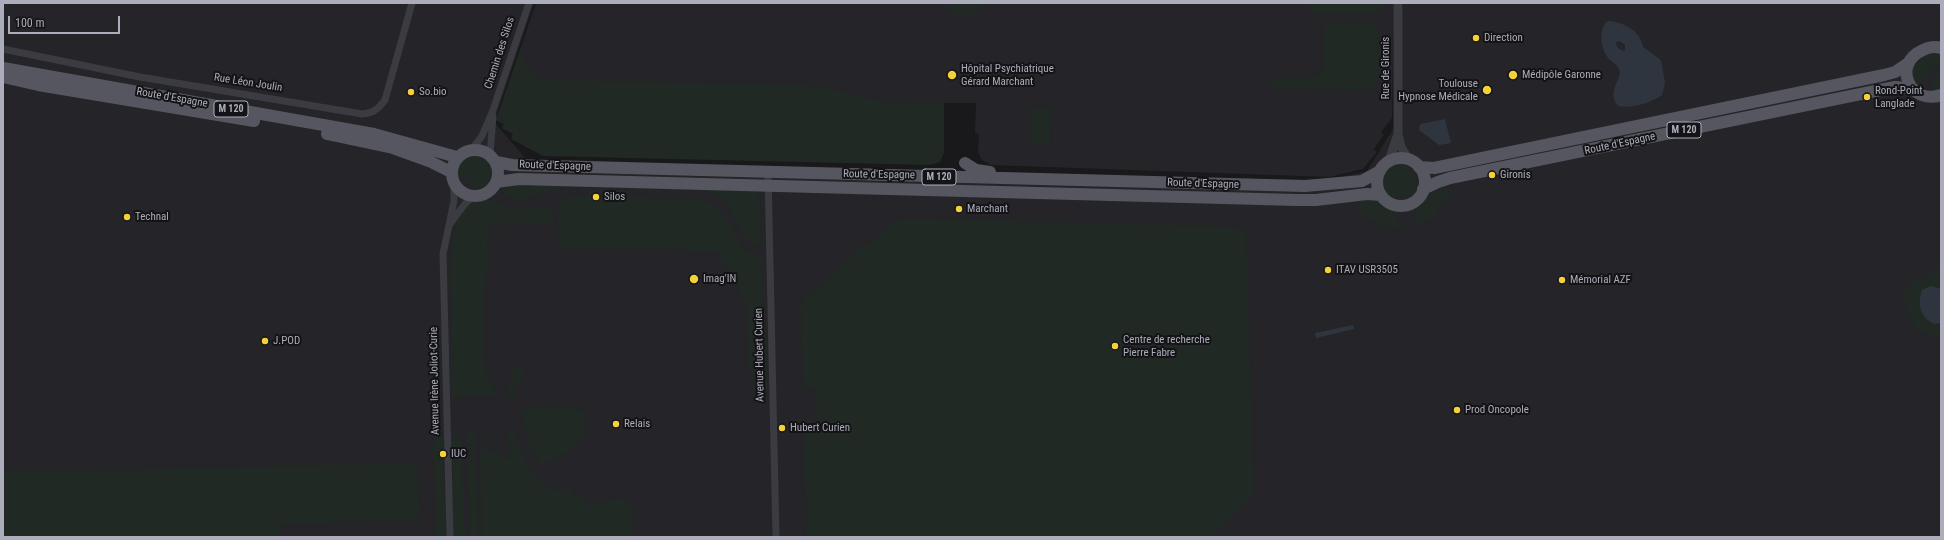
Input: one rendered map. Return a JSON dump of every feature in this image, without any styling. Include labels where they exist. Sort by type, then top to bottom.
[{"type":"main road","name":"Route d'Espagne","points":[[1419,167],[1434,168],[1884,75],[1895,72],[1907,64],[1918,52],[1931,47],[1941,48]]},
{"type":"main road","points":[[1907,64],[1907,76],[1912,88],[1923,96],[1933,98],[1941,96]]},
{"type":"main road","name":"Route d'Espagne","points":[[3,68],[374,134],[457,156]]},
{"type":"main road","name":"Route d'Espagne","points":[[3,77],[38,85],[311,131],[385,146],[429,161],[451,172]]},
{"type":"main road","name":"Route d'Espagne","points":[[1423,189],[1447,179],[1895,87],[1912,88]]},
{"type":"main road","points":[[472,149],[482,150],[493,158],[498,168],[496,182],[491,189],[483,195],[466,195],[454,185],[451,172],[457,156],[464,151],[472,149]]},
{"type":"main road","name":"Route d'Espagne","points":[[493,158],[512,165],[1304,186],[1362,181],[1380,171]]},
{"type":"main road","points":[[1401,158],[1410,160],[1419,167],[1424,178],[1423,189],[1416,201],[1402,206],[1387,201],[1381,195],[1377,181],[1380,171],[1389,161],[1401,158]]},
{"type":"main road","points":[[965,163],[976,170],[1010,173],[1043,179]]},
{"type":"main road","name":"Route d'Espagne","points":[[496,182],[519,179],[1296,200],[1316,200],[1367,194],[1381,195]]},
{"type":"street","name":"Rue Léon Joulin","points":[[3,49],[190,85],[362,114],[370,113],[376,110],[385,100],[412,3]]},
{"type":"street","name":"Chemin des Silos","points":[[472,149],[482,136],[493,110],[529,3]]},
{"type":"street","name":"Rue de Gironis","points":[[1389,161],[1395,148],[1398,134],[1398,3]]},
{"type":"street","name":"Chemin des Silos","points":[[493,110],[493,158]]},
{"type":"street","name":"Rue de Gironis","points":[[1398,134],[1401,147],[1410,160]]},
{"type":"street","name":"Avenue Hubert Curien","points":[[768,172],[767,186],[776,537]]},
{"type":"street","name":"Avenue Irène Joliot-Curie","points":[[450,537],[443,254],[454,201],[454,185]]},
{"type":"street","name":"Avenue Irène Joliot-Curie","points":[[449,226],[464,205],[473,196]]},
{"type":"shaded area","points":[[3,3],[534,3],[494,122],[527,160],[1086,177],[1328,180],[1367,171],[1395,126],[1403,3],[1941,3],[1941,537],[3,537]]},
{"type":"shaded area","name":"Hôpital Psychiatrique Gérard Marchant","points":[[536,3],[1394,3],[1392,118],[1381,132],[1384,135],[1374,149],[1377,152],[1363,169],[1329,177],[991,165],[982,160],[978,152],[979,134],[975,133],[976,103],[944,103],[944,152],[940,162],[935,164],[641,158],[511,139],[513,134],[502,128],[504,124],[496,120]]},
{"type":"shaded area","points":[[943,3],[982,3],[979,10],[974,14],[963,17],[952,13]]},
{"type":"shaded area","points":[[1311,3],[1381,3],[1380,11],[1374,14],[1311,13]]},
{"type":"shaded area","points":[[1337,21],[1373,22],[1377,25],[1379,33],[1378,79],[1374,89],[1367,91],[1272,88],[1268,85],[1268,78],[1311,78],[1323,70],[1325,24]]},
{"type":"shaded area","points":[[1609,21],[1620,23],[1630,28],[1639,36],[1643,47],[1661,60],[1665,83],[1662,95],[1641,105],[1629,107],[1618,106],[1615,101],[1614,88],[1620,71],[1606,55],[1602,46],[1601,36],[1606,22]],"holes":[[[1620,41],[1625,45],[1625,51],[1621,50],[1617,46],[1616,42]]]},
{"type":"shaded area","points":[[521,47],[525,64],[531,71],[545,80],[809,85],[823,86],[879,101],[944,103],[944,152],[940,162],[929,165],[543,156],[511,139],[513,134],[502,128],[504,124],[496,120]]},
{"type":"shaded area","points":[[1925,53],[1941,55],[1941,62],[1934,67],[1918,86],[1912,77],[1912,68],[1924,57]]},
{"type":"shaded area","points":[[1941,69],[1941,89],[1930,92],[1932,79]]},
{"type":"shaded area","points":[[1032,107],[1051,108],[1050,146],[1030,145]]},
{"type":"shaded area","points":[[1445,119],[1451,143],[1439,145],[1419,130],[1420,124]]},
{"type":"shaded area","points":[[473,153],[481,155],[487,160],[491,165],[492,171],[487,183],[481,187],[472,189],[466,180],[456,174],[461,160]]},
{"type":"shaded area","points":[[1402,164],[1411,169],[1414,173],[1416,176],[1417,185],[1413,195],[1394,197],[1393,199],[1387,195],[1384,189],[1382,184],[1383,178],[1389,168]]},
{"type":"shaded area","points":[[1446,183],[1450,195],[1435,216],[1414,228],[1414,219],[1421,199],[1431,190]]},
{"type":"shaded area","points":[[506,184],[754,190],[760,199],[761,247],[752,243],[745,236],[724,202],[716,195],[705,191],[566,187],[556,188],[533,197],[519,200],[512,199],[505,195],[499,188]]},
{"type":"shaded area","points":[[569,195],[690,198],[710,203],[717,208],[723,214],[743,248],[749,253],[762,256],[763,319],[768,356],[767,390],[753,389],[753,374],[748,374],[746,304],[717,252],[685,253],[680,247],[567,249],[562,247],[559,242],[557,216],[560,202]]},
{"type":"shaded area","points":[[480,199],[493,201],[509,209],[546,207],[552,213],[555,224],[488,225],[486,290],[484,291],[485,364],[487,374],[497,396],[452,397],[450,371],[452,329],[450,277],[453,238],[458,221],[467,207]]},
{"type":"shaded area","points":[[1359,199],[1379,200],[1394,213],[1402,230],[1382,226],[1357,211],[1360,204]]},
{"type":"shaded area","points":[[906,218],[1246,227],[1254,496],[1213,537],[806,537],[803,422],[817,422],[816,388],[803,388],[801,306],[806,296],[883,231],[895,221]]},
{"type":"shaded area","points":[[1941,269],[1941,289],[1931,286],[1934,324],[1941,323],[1941,336],[1925,333],[1917,328],[1909,314],[1905,303],[1904,294],[1916,281]]},
{"type":"shaded area","points":[[1931,286],[1941,289],[1941,323],[1934,324],[1929,321],[1921,310],[1920,300],[1922,290]]},
{"type":"shaded area","points":[[1353,325],[1354,329],[1316,338],[1315,333]]},
{"type":"shaded area","points":[[522,364],[525,378],[516,384],[513,399],[509,398],[508,388],[511,374],[517,366]]},
{"type":"shaded area","points":[[550,405],[567,406],[582,412],[586,421],[586,429],[578,443],[571,449],[563,455],[540,465],[529,444],[521,412],[527,408]]},
{"type":"shaded area","points":[[500,429],[502,432],[485,433],[486,452],[501,452],[502,460],[510,459],[508,432],[510,429],[514,429],[530,467],[543,484],[551,489],[560,491],[569,486],[576,497],[582,492],[591,507],[613,499],[622,498],[628,500],[633,505],[635,512],[631,537],[482,537],[480,448],[483,446],[483,430]]},
{"type":"shaded area","points":[[475,430],[478,537],[470,537],[468,458],[471,458],[470,443],[467,443],[467,431]]},
{"type":"shaded area","points":[[433,431],[440,432],[443,440],[446,537],[436,537]]},
{"type":"shaded area","points":[[452,438],[459,438],[462,441],[464,537],[453,537]]},
{"type":"shaded area","points":[[417,463],[420,519],[279,525],[279,537],[3,537],[3,472]]},
{"type":"place","name":"Direction","points":[[1476,38]]},
{"type":"place","name":"Hôpital Psychiatrique Gérard Marchant","points":[[952,75]]},
{"type":"place","name":"Médipôle Garonne","points":[[1513,75]]},
{"type":"place","name":"Toulouse Hypnose Médicale","points":[[1487,90]]},
{"type":"place","name":"So.bio","points":[[411,92]]},
{"type":"place","name":"Rond-Point Langlade","points":[[1867,97]]},
{"type":"place","name":"Gironis","points":[[1492,175]]},
{"type":"place","name":"Silos","points":[[596,197]]},
{"type":"place","name":"Marchant","points":[[959,209]]},
{"type":"place","name":"Technal","points":[[127,217]]},
{"type":"place","name":"ITAV USR3505","points":[[1328,270]]},
{"type":"place","name":"Imag'IN","points":[[694,279]]},
{"type":"place","name":"Mémorial AZF","points":[[1562,280]]},
{"type":"place","name":"J.POD","points":[[265,341]]},
{"type":"place","name":"Centre de recherche Pierre Fabre","points":[[1115,346]]},
{"type":"place","name":"Prod Oncopole","points":[[1457,410]]},
{"type":"place","name":"Relais","points":[[616,424]]},
{"type":"place","name":"Hubert Curien","points":[[782,428]]},
{"type":"place","name":"IUC","points":[[443,454]]}]
